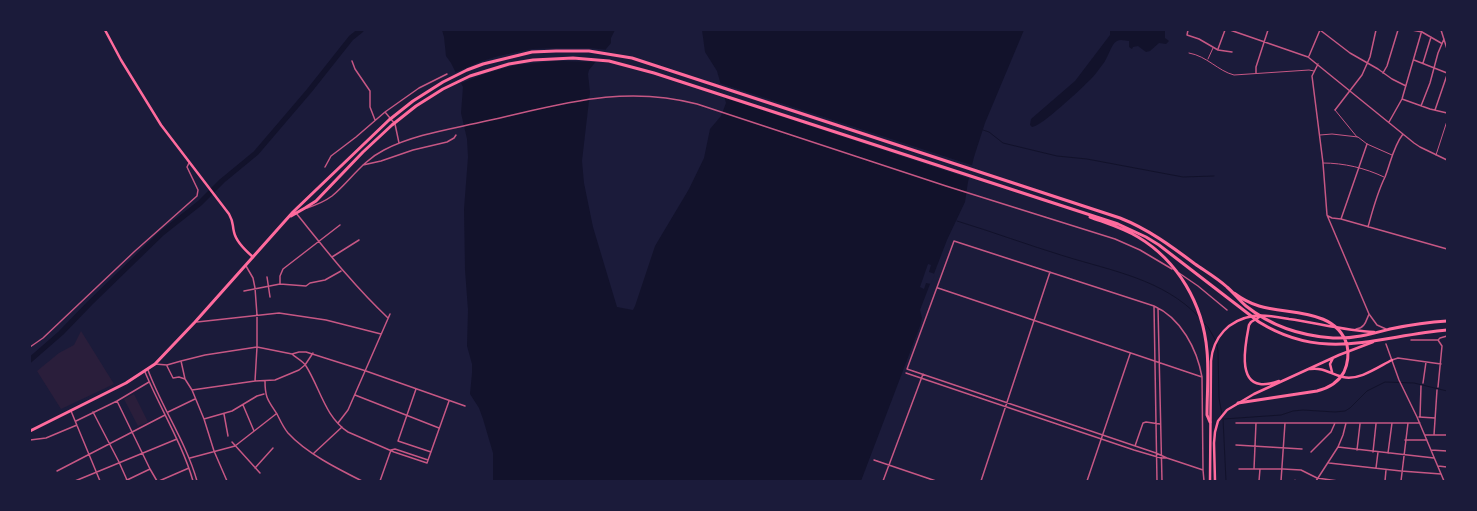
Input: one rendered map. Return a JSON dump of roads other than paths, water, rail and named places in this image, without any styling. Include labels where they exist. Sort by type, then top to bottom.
[{"type":"highway","points":[[30,431],[126,384],[155,364],[195,322],[288,218],[395,115],[413,101],[467,70],[500,59],[532,52],[573,50],[609,54],[656,65],[1120,218],[1149,232],[1250,303],[1327,320],[1334,325],[1342,335],[1346,342],[1348,358],[1341,376],[1334,384],[1317,391],[1238,403]]},
{"type":"highway","points":[[288,218],[316,201],[374,141],[416,106],[443,89],[486,71],[516,63],[556,58],[589,58],[630,66],[710,90],[1118,224],[1146,237],[1172,254],[1241,309],[1269,329],[1303,341],[1335,345],[1353,344],[1447,330]]},
{"type":"highway","points":[[1079,212],[1132,234],[1152,246],[1168,261],[1184,282],[1194,301],[1204,331],[1207,352],[1207,415],[1210,422]]},
{"type":"highway","points":[[1227,287],[1247,306],[1276,324],[1308,335],[1335,338],[1365,335],[1389,329],[1447,321]]},
{"type":"main road","points":[[105,30],[121,60],[161,126],[208,185],[233,220],[234,234],[253,257]]},
{"type":"main road","points":[[1262,316],[1251,322],[1249,325],[1245,361],[1246,372],[1248,377],[1254,382],[1260,384],[1284,381]]},
{"type":"main road","points":[[1210,481],[1211,361],[1214,347],[1219,336],[1226,328],[1233,323],[1246,318],[1262,316],[1277,317],[1351,330],[1378,332]]},
{"type":"main road","points":[[1215,481],[1214,443],[1218,421],[1227,410],[1238,403],[1334,357],[1366,344],[1380,341]]},
{"type":"main road","points":[[1332,372],[1330,364],[1334,357]]},
{"type":"main road","points":[[1308,369],[1324,369],[1344,377],[1352,378],[1392,360]]},
{"type":"street","points":[[1188,30],[1187,35],[1199,39],[1218,50],[1232,52]]},
{"type":"street","points":[[1218,50],[1225,30]]},
{"type":"street","points":[[1230,30],[1308,57],[1351,90],[1420,147],[1447,160]]},
{"type":"street","points":[[1256,73],[1256,68],[1268,30]]},
{"type":"street","points":[[1308,57],[1320,30],[1350,53],[1368,63],[1392,80],[1406,86]]},
{"type":"street","points":[[1335,110],[1362,75],[1368,63],[1376,30]]},
{"type":"street","points":[[1383,73],[1387,66],[1398,30]]},
{"type":"street","points":[[1412,30],[1422,31],[1442,43]]},
{"type":"street","points":[[1441,30],[1447,49]]},
{"type":"street","points":[[1389,122],[1402,99],[1422,31]]},
{"type":"street","points":[[1423,63],[1431,37]]},
{"type":"street","points":[[1421,106],[1444,38]]},
{"type":"street","points":[[1414,60],[1434,67],[1447,74],[1435,110]]},
{"type":"street","points":[[352,61],[355,69],[370,90],[370,107],[375,120]]},
{"type":"street","points":[[1318,64],[1312,76],[1320,135],[1327,215],[1369,314],[1377,325],[1389,329]]},
{"type":"street","points":[[325,166],[331,156],[385,112],[419,88],[447,74]]},
{"type":"street","points":[[305,208],[319,204],[332,195],[361,166],[380,152],[399,143],[445,130],[595,97],[627,95],[669,97],[698,104],[1124,243],[1140,250],[1179,273],[1226,309]]},
{"type":"street","points":[[1402,99],[1447,113]]},
{"type":"street","points":[[385,112],[395,124],[399,143]]},
{"type":"street","points":[[1368,227],[1379,188],[1395,145],[1403,134]]},
{"type":"street","points":[[361,166],[413,150],[447,142],[456,135]]},
{"type":"street","points":[[1342,219],[1367,144]]},
{"type":"street","points":[[30,347],[43,338],[135,251],[197,196],[198,190],[186,167],[190,162]]},
{"type":"street","points":[[296,213],[363,294],[388,318]]},
{"type":"street","points":[[1327,215],[1332,218],[1342,219],[1447,249]]},
{"type":"street","points":[[280,284],[282,270],[340,225]]},
{"type":"street","points":[[332,258],[359,240]]},
{"type":"street","points":[[1204,470],[1167,458],[1161,454],[907,369],[954,241],[1154,306],[1175,323],[1194,348],[1200,365],[1202,377],[1204,470],[1204,481]]},
{"type":"street","points":[[246,266],[253,278],[255,288],[257,315],[255,381]]},
{"type":"street","points":[[244,291],[280,284],[307,286],[310,282],[325,280],[342,270]]},
{"type":"street","points":[[981,481],[1050,272]]},
{"type":"street","points":[[267,277],[270,296]]},
{"type":"street","points":[[938,288],[1130,354],[1202,377]]},
{"type":"street","points":[[1154,306],[1157,481]]},
{"type":"street","points":[[1158,308],[1162,481]]},
{"type":"street","points":[[195,322],[279,314],[318,319],[381,334]]},
{"type":"street","points":[[338,423],[345,416],[390,314]]},
{"type":"street","points":[[1351,330],[1362,327],[1369,314]]},
{"type":"street","points":[[1411,340],[1439,339],[1447,336]]},
{"type":"street","points":[[1438,386],[1442,345],[1439,339]]},
{"type":"street","points":[[1386,344],[1401,383],[1418,417],[1444,481]]},
{"type":"street","points":[[155,364],[167,365],[181,360],[205,355],[257,347],[292,354],[299,352],[313,353],[465,406]]},
{"type":"street","points":[[192,390],[255,381],[275,380],[299,370],[305,365],[313,353]]},
{"type":"street","points":[[292,354],[305,365],[329,412],[348,432],[394,452],[427,463],[449,401]]},
{"type":"street","points":[[1087,481],[1130,354]]},
{"type":"street","points":[[1392,360],[1398,358],[1440,364]]},
{"type":"street","points":[[181,360],[186,379],[196,399],[214,451],[227,481]]},
{"type":"street","points":[[1423,383],[1426,362]]},
{"type":"street","points":[[167,365],[173,378],[179,377],[186,379]]},
{"type":"street","points":[[146,371],[149,382],[177,439],[193,481]]},
{"type":"street","points":[[146,371],[190,458],[197,481]]},
{"type":"street","points":[[906,373],[1134,450],[1156,457],[1167,458]]},
{"type":"street","points":[[883,481],[923,374]]},
{"type":"street","points":[[265,381],[265,394],[287,432],[304,447],[342,471],[362,481]]},
{"type":"street","points":[[76,421],[117,401],[149,382]]},
{"type":"street","points":[[1418,417],[1421,386]]},
{"type":"street","points":[[416,389],[398,440],[431,453]]},
{"type":"street","points":[[1434,435],[1437,390]]},
{"type":"street","points":[[204,419],[224,414],[257,396],[265,394]]},
{"type":"street","points":[[355,395],[439,429]]},
{"type":"street","points":[[168,412],[196,399]]},
{"type":"street","points":[[117,401],[150,469],[158,481],[189,468]]},
{"type":"street","points":[[243,405],[254,431]]},
{"type":"street","points":[[71,411],[100,481]]},
{"type":"street","points":[[93,412],[127,480]]},
{"type":"street","points":[[224,414],[228,436]]},
{"type":"street","points":[[190,458],[235,446],[276,414]]},
{"type":"street","points":[[57,471],[165,415]]},
{"type":"street","points":[[1418,417],[1435,418]]},
{"type":"street","points":[[1282,481],[1285,422]]},
{"type":"street","points":[[1135,446],[1143,423],[1160,424]]},
{"type":"street","points":[[1236,423],[1420,423]]},
{"type":"street","points":[[1254,469],[1256,423]]},
{"type":"street","points":[[1312,452],[1331,432],[1336,423]]},
{"type":"street","points":[[1316,480],[1338,448],[1346,423]]},
{"type":"street","points":[[1357,450],[1360,423]]},
{"type":"street","points":[[1373,452],[1376,423]]},
{"type":"street","points":[[1388,453],[1392,423]]},
{"type":"street","points":[[1401,481],[1408,423]]},
{"type":"street","points":[[30,440],[46,438],[77,425]]},
{"type":"street","points":[[314,453],[342,427]]},
{"type":"street","points":[[1425,435],[1447,435]]},
{"type":"street","points":[[75,481],[142,452],[177,439]]},
{"type":"street","points":[[1405,440],[1427,440]]},
{"type":"street","points":[[232,442],[260,473]]},
{"type":"street","points":[[1236,445],[1302,449]]},
{"type":"street","points":[[255,468],[273,448]]},
{"type":"street","points":[[1338,448],[1434,458]]},
{"type":"street","points":[[391,450],[395,449],[428,460]]},
{"type":"street","points":[[380,481],[391,450]]},
{"type":"street","points":[[1431,450],[1447,451]]},
{"type":"street","points":[[1376,468],[1378,452]]},
{"type":"street","points":[[874,460],[936,481]]},
{"type":"street","points":[[1329,463],[1386,470],[1441,474]]},
{"type":"street","points":[[1438,466],[1447,467]]},
{"type":"street","points":[[125,481],[150,469]]},
{"type":"street","points":[[1239,469],[1301,470],[1316,480],[1338,481]]},
{"type":"street","points":[[1259,481],[1260,469]]},
{"type":"street","points":[[1384,481],[1386,470]]},
{"type":"lane","points":[[1207,60],[1213,47]]},
{"type":"lane","points":[[1189,53],[1207,60],[1229,74],[1240,75],[1309,70],[1314,71]]},
{"type":"lane","points":[[1335,110],[1358,137],[1367,144],[1392,155]]},
{"type":"lane","points":[[1436,155],[1447,121]]},
{"type":"lane","points":[[1320,135],[1332,134],[1358,137]]},
{"type":"lane","points":[[1323,164],[1343,164],[1372,172],[1384,178]]},
{"type":"lane","points":[[906,373],[907,369]]},
{"type":"lane","points":[[1134,450],[1135,446]]},
{"type":"waterway","points":[[30,360],[61,333],[162,233],[200,203],[222,181],[256,153],[309,91],[351,38],[361,30]]},
{"type":"waterway","points":[[983,130],[989,132],[1003,143],[1057,156],[1087,159],[1183,177],[1214,176]]},
{"type":"waterway","points":[[957,221],[1136,278],[1169,294],[1185,304],[1199,317]]},
{"type":"waterway","points":[[1202,321],[1208,327],[1216,341]]},
{"type":"waterway","points":[[1217,344],[1219,398],[1222,415]]},
{"type":"waterway","points":[[1224,419],[1281,415],[1293,411],[1303,410],[1335,412],[1345,411],[1367,391],[1385,382],[1414,383],[1447,391]]},
{"type":"waterway","points":[[1223,418],[1226,481]]}]
